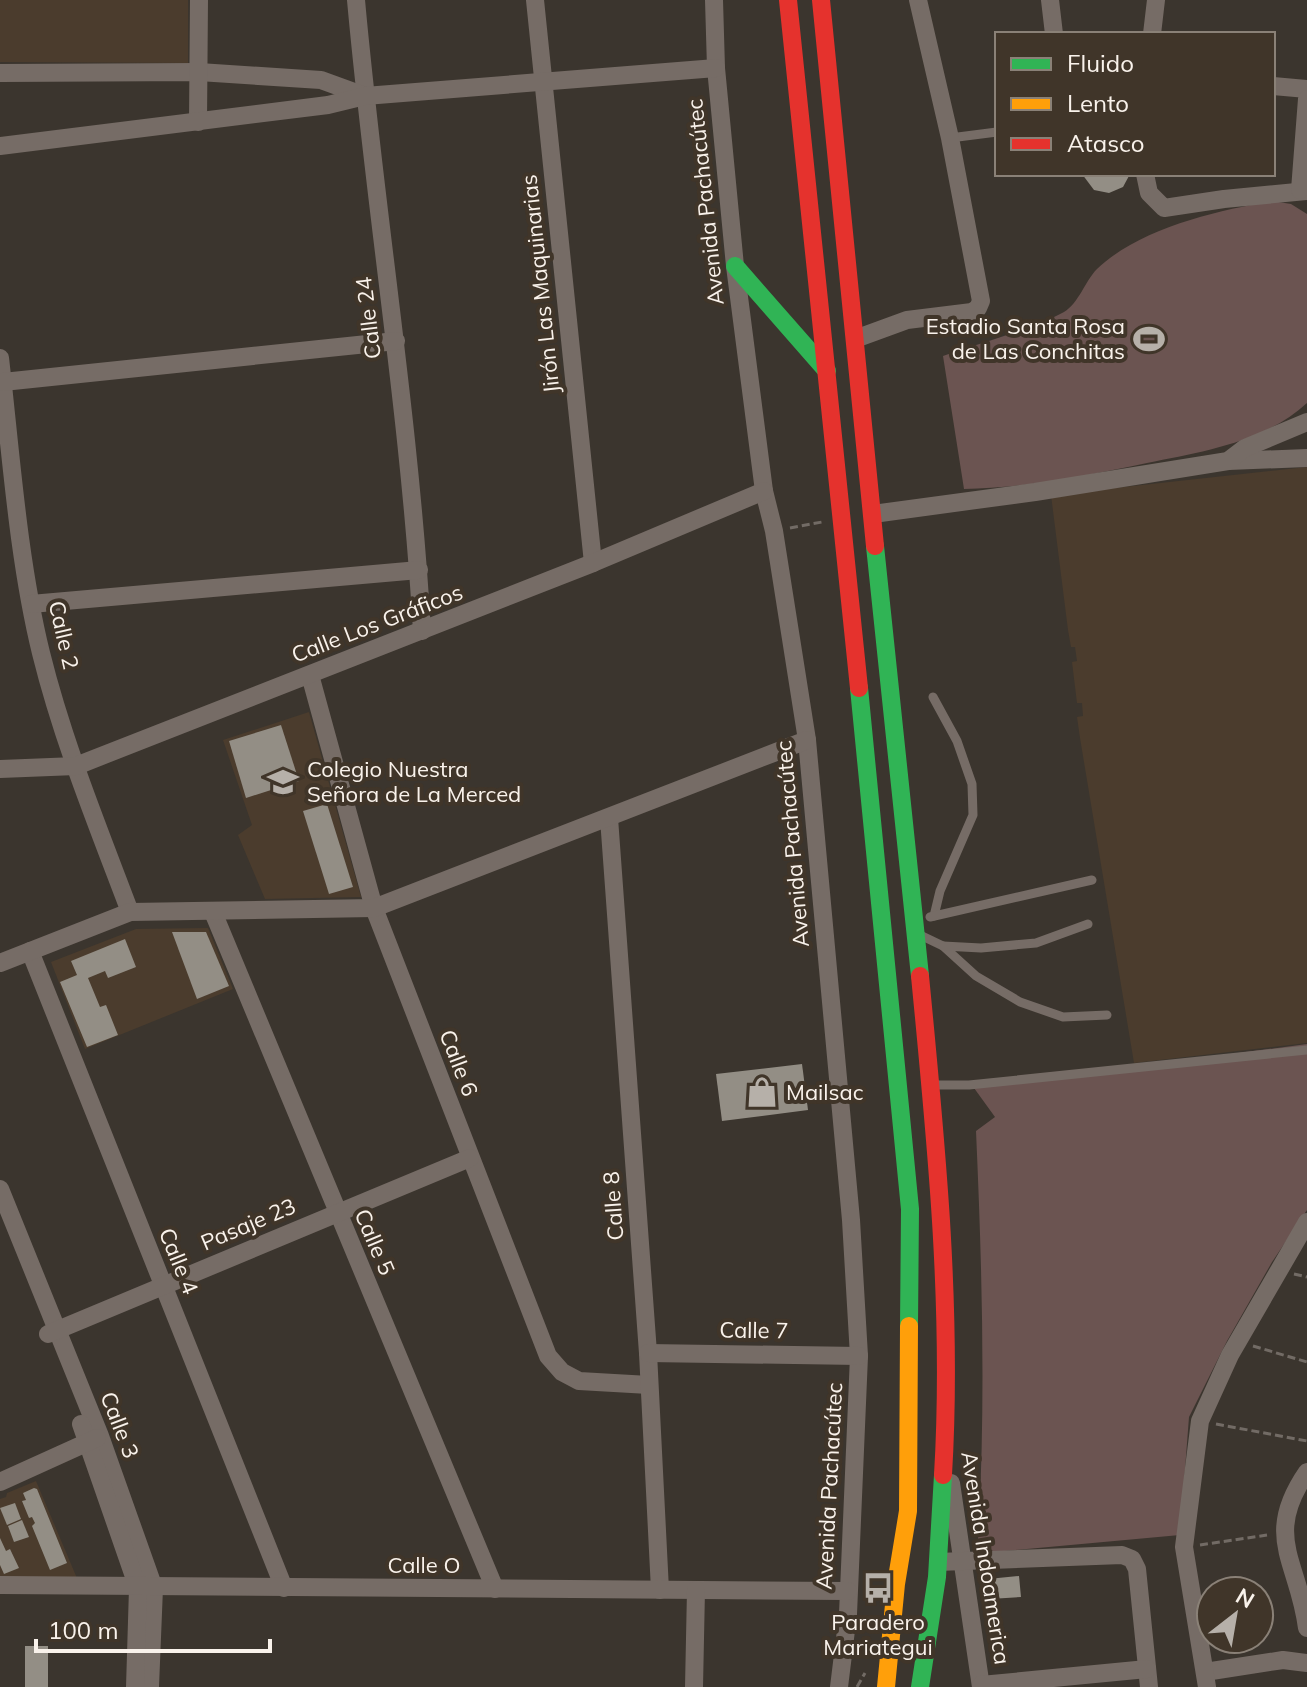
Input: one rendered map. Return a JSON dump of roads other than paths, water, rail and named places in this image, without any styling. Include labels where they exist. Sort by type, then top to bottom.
[{"type":"main road","points":[[788,0],[910,1209],[908,1511],[896,1584],[886,1687]]},
{"type":"main road","points":[[821,0],[916,927],[944,1238],[944,1437],[938,1562],[920,1687]]},
{"type":"main road","points":[[735,266],[827,371]]},
{"type":"main road","points":[[910,1391],[944,1394]]},
{"type":"street","points":[[198,122],[199,0]]},
{"type":"street","name":"Calle 24","points":[[356,0],[396,341],[419,570],[422,631]]},
{"type":"street","name":"Jirón Las Maquinarias","points":[[535,0],[593,563]]},
{"type":"street","name":"Avenida Pachacútec","points":[[714,0],[716,68],[735,266],[764,491],[774,531],[807,740],[849,1205],[859,1356],[848,1591],[839,1687]]},
{"type":"street","points":[[855,339],[907,320],[972,312],[981,301],[950,138],[918,0]]},
{"type":"street","points":[[1050,0],[1054,32]]},
{"type":"street","points":[[1152,32],[1156,0]]},
{"type":"street","points":[[0,146],[328,105],[365,96],[716,68]]},
{"type":"street","points":[[0,73],[199,72],[321,80],[365,96]]},
{"type":"street","points":[[1275,86],[1307,89]]},
{"type":"street","points":[[1145,176],[1149,193],[1164,208],[1304,190],[1307,99]]},
{"type":"street","points":[[3,382],[396,341]]},
{"type":"street","name":"Calle 2","points":[[0,358],[6,469],[42,654],[76,766],[130,912]]},
{"type":"street","points":[[1228,461],[1245,448],[1307,422]]},
{"type":"street","points":[[873,514],[1228,461],[1307,458]]},
{"type":"street","name":"Calle Los Gráficos","points":[[0,769],[76,766],[593,563],[764,491]]},
{"type":"street","points":[[31,604],[419,570]]},
{"type":"street","name":"Calle 6","points":[[310,675],[374,908],[548,1356],[562,1372],[579,1381],[649,1385]]},
{"type":"street","points":[[0,963],[130,912],[374,908],[807,740]]},
{"type":"street","name":"Calle 8","points":[[609,818],[648,1353],[660,1590]]},
{"type":"street","name":"Calle 5","points":[[213,912],[495,1589]]},
{"type":"street","name":"Calle 4","points":[[30,951],[284,1588]]},
{"type":"street","name":"Pasaje 23","points":[[51,1332],[470,1158]]},
{"type":"street","name":"Calle 3","points":[[0,1189],[3,1223],[94,1439],[146,1588],[150,1687]]},
{"type":"street","points":[[1307,1222],[1238,1341],[1200,1421],[1184,1547],[1206,1680],[1283,1660],[1307,1663]]},
{"type":"street","name":"Calle 7","points":[[648,1353],[859,1356]]},
{"type":"street","name":"Avenida Indoamerica","points":[[944,1437],[981,1686]]},
{"type":"street","points":[[0,1482],[94,1439]]},
{"type":"street","points":[[1307,1472],[1287,1509],[1283,1533],[1307,1628]]},
{"type":"street","points":[[938,1562],[1122,1555],[1132,1559],[1137,1569],[1148,1678],[981,1686]]},
{"type":"street","name":"Calle O","points":[[0,1585],[848,1591]]},
{"type":"street","name":"Calle 3","points":[[135,1687],[146,1588]]},
{"type":"street","points":[[694,1687],[696,1590]]},
{"type":"street","points":[[1145,1644],[1163,1687]]},
{"type":"lane","points":[[950,138],[995,132]]},
{"type":"lane","points":[[933,697],[957,741],[972,784],[973,815],[940,891],[934,916]]},
{"type":"lane","points":[[1092,880],[934,916],[916,927],[976,976],[1020,1002],[1063,1017],[1107,1015]]},
{"type":"lane","points":[[943,946],[981,948],[1036,943],[1088,924]]},
{"type":"lane","points":[[931,1085],[985,1083],[1307,1050]]},
{"type":"place","name":"Estadio Santa Rosa de Las Conchitas","points":[[1149,339]]},
{"type":"place","name":"Colegio Nuestra Señora de La Merced","points":[[283,782]]},
{"type":"place","name":"Mailsac","points":[[762,1092]]},
{"type":"place","name":"Paradero Mariategui","points":[[878,1588]]}]
